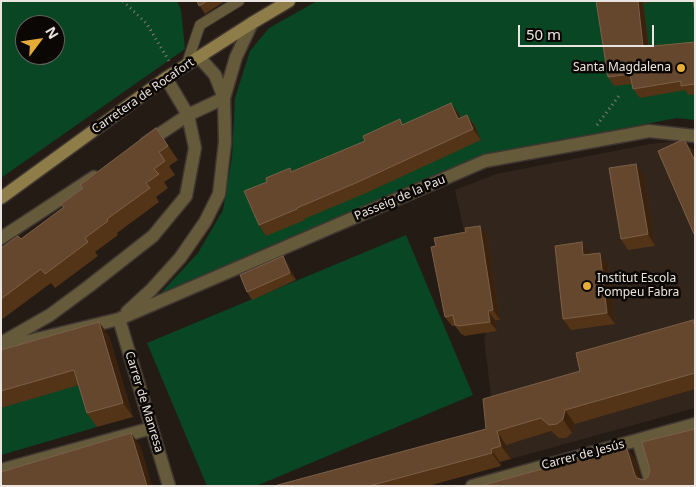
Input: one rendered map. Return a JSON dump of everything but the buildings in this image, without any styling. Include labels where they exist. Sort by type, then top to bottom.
[{"type":"street","name":"Carretera de Rocafort","points":[[1,198],[176,72],[252,22],[289,1]]},
{"type":"street","points":[[119,319],[151,290],[180,258],[205,222],[219,194],[225,142],[224,98],[236,57],[252,22]]},
{"type":"street","points":[[199,57],[215,75],[224,98]]},
{"type":"street","points":[[1,343],[50,315],[153,236],[186,196],[195,148],[176,72]]},
{"type":"street","points":[[140,147],[188,115],[224,98]]},
{"type":"street","name":"Passeig de la Pau","points":[[1,348],[119,319],[485,161],[649,131],[695,136]]},
{"type":"street","points":[[1,238],[107,169]]},
{"type":"street","name":"Carrer de Manresa","points":[[119,319],[169,486]]},
{"type":"street","name":"Carrer de Jesús","points":[[472,486],[695,424]]},
{"type":"street","points":[[1,470],[152,428]]},
{"type":"street","points":[[638,440],[652,486]]},
{"type":"lane","points":[[176,72],[200,24],[240,1]]},
{"type":"path","points":[[123,1],[147,24],[176,72]]},
{"type":"path","points":[[583,143],[621,94]]},
{"type":"shaded area","name":"Institut Escola Pompeu Fabra","points":[[678,141],[695,150],[695,408],[511,459],[493,412],[484,339],[486,333],[455,190],[496,174],[650,144]]},
{"type":"green space","points":[[1,1],[177,1],[181,10],[185,49],[1,178]]},
{"type":"green space","points":[[317,1],[695,1],[695,120],[677,118],[488,154],[159,295],[198,253],[223,210],[232,157],[235,98],[250,51],[269,28]]},
{"type":"green space","points":[[406,235],[473,395],[256,486],[207,486],[147,343]]},
{"type":"green space","points":[[84,384],[97,427],[1,455],[1,401]]},
{"type":"place","name":"Santa Magdalena","points":[[681,68]]},
{"type":"place","name":"Institut Escola Pompeu Fabra","points":[[587,286]]}]
